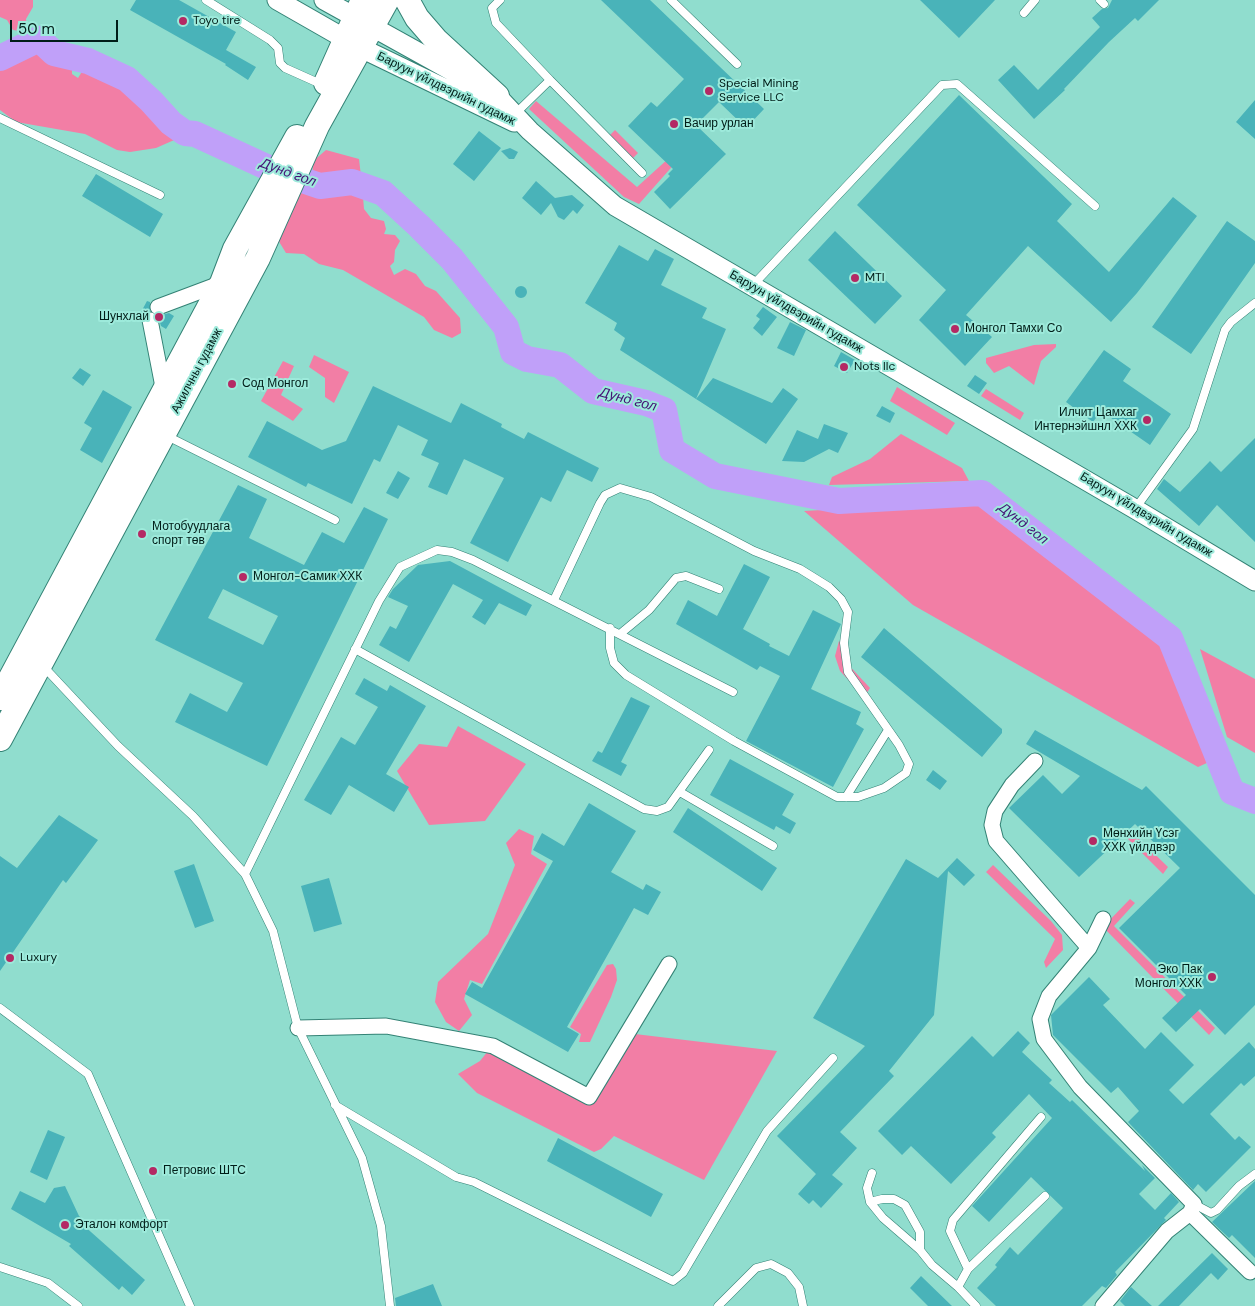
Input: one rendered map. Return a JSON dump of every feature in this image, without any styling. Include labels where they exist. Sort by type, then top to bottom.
[{"type":"main road","name":"Ажилчны гудамж","points":[[0,698],[222,283],[235,249],[314,119],[353,44],[364,15],[387,0]]},
{"type":"main road","points":[[407,0],[417,18],[436,40],[497,96]]},
{"type":"main road","name":"Ажилчны гудамж","points":[[0,739],[258,258],[314,119],[324,86],[353,44]]},
{"type":"street","name":"Баруун үйлдвэрийн гудамж","points":[[276,0],[353,44],[491,109],[530,131]]},
{"type":"street","name":"Баруун үйлдвэрийн гудамж","points":[[324,0],[364,15],[497,96],[530,131],[615,206],[1135,508],[1255,581]]},
{"type":"street","points":[[164,392],[154,313],[222,283]]},
{"type":"street","points":[[1035,761],[1012,785],[995,811],[992,825],[996,841],[1089,948]]},
{"type":"street","points":[[1103,919],[1089,948],[1049,996],[1040,1019],[1044,1039],[1080,1087],[1250,1272]]},
{"type":"street","points":[[298,1028],[386,1026],[493,1046],[588,1097],[669,964]]},
{"type":"street","points":[[1103,1306],[1167,1231],[1192,1209]]},
{"type":"lane","points":[[206,0],[270,40],[278,48],[280,63],[285,68],[324,86]]},
{"type":"lane","points":[[488,0],[496,23],[642,173]]},
{"type":"lane","points":[[492,8],[500,0]]},
{"type":"lane","points":[[671,0],[737,64]]},
{"type":"lane","points":[[1024,13],[1035,0]]},
{"type":"lane","points":[[515,114],[550,80]]},
{"type":"lane","points":[[751,286],[942,85],[957,84],[1095,206]]},
{"type":"lane","points":[[0,118],[160,195]]},
{"type":"lane","points":[[1135,508],[1193,429],[1224,330],[1255,303]]},
{"type":"lane","points":[[162,434],[335,520]]},
{"type":"lane","points":[[554,600],[605,495],[620,488],[634,491],[722,533],[754,551],[800,569],[829,587],[841,599],[848,612],[849,623],[844,643],[848,672],[909,764],[906,773],[884,788],[858,797],[837,796],[822,789],[734,741],[626,675],[614,663],[610,648],[610,628]]},
{"type":"lane","points":[[245,874],[355,649],[400,567],[437,550],[452,552],[473,560],[610,628],[732,692]]},
{"type":"lane","points":[[620,634],[649,610],[676,578],[686,576],[719,589]]},
{"type":"lane","points":[[355,649],[644,809],[658,811],[668,807],[708,750]]},
{"type":"lane","points":[[40,663],[118,746],[193,816],[245,874],[273,931],[298,1028],[333,1104],[362,1158],[379,1218],[390,1306]]},
{"type":"lane","points":[[846,797],[888,730]]},
{"type":"lane","points":[[680,792],[773,846]]},
{"type":"lane","points":[[0,1008],[88,1074],[190,1306]]},
{"type":"lane","points":[[333,1104],[456,1177],[474,1182],[673,1281],[682,1273],[767,1131],[832,1058]]},
{"type":"lane","points":[[968,1269],[950,1231],[953,1220],[1041,1117]]},
{"type":"lane","points":[[872,1173],[867,1188],[870,1202],[883,1218],[920,1250],[932,1265],[958,1287],[976,1306]]},
{"type":"lane","points":[[1192,1209],[1211,1213],[1217,1210],[1239,1186],[1255,1174]]},
{"type":"lane","points":[[958,1287],[968,1269],[1045,1196]]},
{"type":"lane","points":[[870,1202],[882,1198],[894,1199],[905,1206],[920,1232],[920,1250]]},
{"type":"lane","points":[[718,1306],[756,1268],[771,1264],[788,1273],[799,1287],[803,1306]]},
{"type":"lane","points":[[0,1267],[48,1283],[78,1306]]},
{"type":"shaded area","points":[[0,0],[33,0],[33,7],[26,19],[27,27],[20,31],[13,30],[7,20],[0,17]]},
{"type":"shaded area","points":[[39,33],[60,48],[72,66],[72,74],[78,78],[83,70],[90,69],[102,81],[108,83],[121,81],[138,96],[153,121],[159,124],[183,121],[198,125],[207,132],[216,130],[228,136],[234,143],[212,145],[201,139],[197,143],[193,142],[190,137],[181,137],[156,148],[130,152],[117,150],[85,134],[16,122],[0,110],[0,53]]},
{"type":"shaded area","points":[[536,101],[637,187],[680,148],[685,152],[639,204],[624,197],[529,109]]},
{"type":"shaded area","points":[[615,130],[638,153],[631,160],[608,137]]},
{"type":"shaded area","points":[[326,150],[359,159],[361,176],[319,181],[313,172],[312,162]]},
{"type":"shaded area","points":[[348,187],[358,189],[363,197],[364,209],[371,218],[384,221],[386,229],[384,234],[395,235],[400,241],[395,250],[394,262],[390,266],[394,275],[405,269],[416,274],[425,286],[436,291],[460,318],[461,333],[452,338],[434,330],[424,317],[343,270],[319,264],[304,254],[286,253],[275,235],[301,191],[327,195],[335,189]]},
{"type":"shaded area","points":[[1056,344],[1056,347],[1041,361],[1034,385],[1009,366],[994,373],[986,363],[986,358],[1034,345]]},
{"type":"shaded area","points":[[314,355],[349,372],[334,403],[325,397],[325,378],[309,367]]},
{"type":"shaded area","points":[[283,361],[294,366],[281,395],[303,409],[293,421],[261,401]]},
{"type":"shaded area","points":[[897,387],[955,423],[947,435],[890,401]]},
{"type":"shaded area","points":[[986,389],[1024,413],[1020,420],[981,396]]},
{"type":"shaded area","points":[[901,434],[962,468],[969,481],[829,485],[832,477],[870,459]]},
{"type":"shaded area","points":[[983,501],[1166,644],[1209,762],[1198,767],[913,605],[804,511]]},
{"type":"shaded area","points":[[839,641],[849,652],[843,659],[870,688],[864,697],[840,671],[835,656]]},
{"type":"shaded area","points":[[1200,649],[1255,679],[1255,753],[1227,737]]},
{"type":"shaded area","points":[[458,726],[526,764],[485,821],[429,825],[397,771],[419,744],[447,747]]},
{"type":"shaded area","points":[[519,829],[534,836],[531,854],[547,864],[482,984],[470,980],[464,999],[472,1015],[459,1031],[446,1022],[435,1002],[438,982],[488,934],[515,865],[506,843]]},
{"type":"shaded area","points":[[1131,831],[1168,867],[1163,874],[1125,836]]},
{"type":"shaded area","points":[[993,865],[1051,921],[1062,935],[1063,950],[1046,968],[1044,962],[1055,939],[986,872]]},
{"type":"shaded area","points":[[1130,899],[1135,903],[1114,926],[1215,1028],[1209,1035],[1103,927]]},
{"type":"shaded area","points":[[613,964],[616,969],[617,980],[611,997],[590,1042],[579,1042],[581,1034],[570,1027],[607,965]]},
{"type":"shaded area","points":[[635,1034],[777,1051],[704,1180],[614,1136],[601,1149],[594,1152],[477,1093],[458,1074],[480,1061],[488,1051],[589,1099]]},
{"type":"building","name":"Toyo tire","points":[[136,0],[179,0],[236,32],[226,50],[256,67],[248,80],[226,64],[130,10]]},
{"type":"building","name":"Special Mining Service LLC","points":[[601,0],[650,0],[764,109],[746,128],[719,102],[696,125],[726,154],[670,209],[654,192],[670,176],[668,174],[673,169],[628,126],[651,102],[657,107],[684,79]]},
{"type":"building","points":[[920,0],[995,0],[959,38]]},
{"type":"building","points":[[1112,0],[1159,0],[1138,21],[1135,18],[1109,42],[1065,90],[1034,119],[998,80],[1014,65],[1038,90],[1100,27],[1092,18],[1102,9],[1108,8]]},
{"type":"building","points":[[959,95],[1072,204],[1057,221],[1109,272],[1173,197],[1197,216],[1137,293],[1111,322],[1028,246],[966,315],[992,337],[965,366],[919,320],[946,290],[857,205]]},
{"type":"building","points":[[1255,100],[1255,139],[1236,122]]},
{"type":"building","points":[[479,131],[501,148],[474,181],[453,164]]},
{"type":"building","points":[[510,148],[518,152],[514,159],[509,159],[501,151]]},
{"type":"building","points":[[96,174],[163,214],[150,237],[82,196]]},
{"type":"building","points":[[536,181],[555,198],[572,195],[584,205],[577,214],[573,210],[564,220],[558,217],[551,203],[541,215],[522,198]]},
{"type":"building","points":[[1227,221],[1255,241],[1255,263],[1191,354],[1152,327]]},
{"type":"building","name":"MTI","points":[[835,231],[902,296],[875,324],[808,260]]},
{"type":"building","points":[[619,245],[648,261],[655,249],[674,259],[661,285],[707,308],[702,318],[726,329],[696,399],[620,350],[625,338],[614,330],[617,323],[585,303]]},
{"type":"building","points":[[521,286],[527,292],[521,298],[515,292]]},
{"type":"building","points":[[147,301],[150,302],[150,311],[142,315],[140,314]]},
{"type":"building","points":[[763,307],[777,317],[762,336],[753,328],[760,319],[756,316]]},
{"type":"building","points":[[169,313],[174,316],[166,329],[161,326],[158,316]]},
{"type":"building","points":[[790,322],[806,330],[794,356],[777,348]]},
{"type":"building","points":[[1104,350],[1131,369],[1123,381],[1171,414],[1150,445],[1101,411],[1093,422],[1066,402]]},
{"type":"building","name":"Nots llc","points":[[841,352],[855,360],[847,373],[834,366]]},
{"type":"building","points":[[80,368],[91,375],[83,386],[72,378]]},
{"type":"building","points":[[975,375],[987,383],[979,394],[967,386]]},
{"type":"building","points":[[713,378],[772,403],[783,388],[798,399],[766,444],[696,399]]},
{"type":"building","points":[[373,386],[451,423],[461,403],[502,424],[501,427],[524,439],[528,432],[599,468],[592,482],[567,470],[551,502],[541,497],[508,562],[470,543],[504,478],[464,459],[447,495],[428,487],[439,463],[421,455],[428,440],[398,425],[380,462],[374,459],[352,504],[308,483],[306,487],[248,457],[267,421],[322,450],[346,441]]},
{"type":"building","points":[[103,390],[132,407],[102,463],[80,450],[92,428],[84,423]]},
{"type":"building","points":[[882,406],[895,413],[890,423],[876,416]]},
{"type":"building","points":[[824,424],[848,433],[838,453],[829,449],[804,462],[782,461],[797,430],[818,439]]},
{"type":"building","points":[[1255,438],[1255,542],[1217,505],[1199,526],[1157,489],[1164,479],[1180,492],[1210,461],[1221,472]]},
{"type":"building","points":[[398,471],[410,478],[398,499],[386,493]]},
{"type":"building","points":[[238,485],[267,499],[249,538],[304,565],[322,532],[344,543],[364,507],[388,519],[267,766],[175,722],[190,693],[227,712],[243,683],[155,640]],"holes":[[[223,589],[278,616],[263,645],[208,618]]]},
{"type":"building","points":[[450,561],[532,605],[526,616],[499,603],[485,625],[472,617],[483,600],[453,584],[409,662],[379,645],[390,626],[396,629],[408,606],[388,597],[393,589],[418,565]]},
{"type":"building","points":[[744,564],[770,577],[743,629],[770,644],[769,646],[789,656],[813,610],[841,624],[811,689],[861,712],[856,724],[864,729],[833,787],[746,741],[780,676],[760,666],[757,670],[676,624],[688,600],[717,616]]},
{"type":"building","points":[[884,628],[1002,729],[1002,733],[982,757],[861,657]]},
{"type":"building","points":[[364,678],[387,691],[390,685],[426,706],[386,774],[409,787],[394,812],[349,785],[331,815],[304,800],[341,737],[355,745],[378,707],[355,694]]},
{"type":"building","points":[[631,697],[650,706],[621,762],[627,765],[621,776],[592,761],[598,751],[602,753]]},
{"type":"building","points":[[1035,730],[1142,790],[1146,786],[1255,895],[1255,1005],[1225,1035],[1200,1009],[1176,1032],[1162,1018],[1186,995],[1119,928],[1180,868],[1135,824],[1079,877],[1009,808],[1043,775],[1062,794],[1080,776],[1026,744]]},
{"type":"building","points":[[730,759],[794,794],[782,815],[796,823],[790,834],[776,826],[774,830],[710,795]]},
{"type":"building","points":[[933,770],[947,781],[940,790],[926,780]]},
{"type":"building","points":[[589,803],[636,831],[611,872],[643,890],[646,884],[661,892],[648,915],[634,908],[567,1027],[579,1034],[568,1052],[465,994],[472,982],[482,988],[553,861],[533,850],[542,833],[564,846]]},
{"type":"building","points":[[688,808],[777,868],[762,891],[673,832]]},
{"type":"building","points":[[59,815],[98,840],[66,883],[63,880],[0,971],[0,856],[17,868]]},
{"type":"building","points":[[957,858],[975,875],[964,886],[948,871],[934,1015],[889,1071],[894,1076],[840,1132],[857,1148],[832,1175],[843,1184],[821,1208],[813,1200],[809,1204],[798,1194],[816,1174],[777,1136],[865,1046],[813,1018],[906,859],[938,878]]},
{"type":"building","points":[[194,864],[214,921],[195,928],[174,871]]},
{"type":"building","points":[[329,878],[342,924],[314,932],[301,886]]},
{"type":"building","points":[[1089,977],[1110,999],[1103,1005],[1145,1049],[1161,1032],[1194,1065],[1169,1090],[1183,1104],[1249,1042],[1255,1049],[1255,1076],[1244,1086],[1241,1083],[1210,1114],[1235,1140],[1239,1136],[1251,1147],[1206,1192],[1198,1184],[1193,1190],[1128,1122],[1139,1111],[1118,1087],[1111,1093],[1053,1035],[1051,1015]]},
{"type":"building","points":[[1018,1031],[1030,1043],[1022,1052],[1052,1080],[1049,1083],[1070,1102],[1072,1100],[1145,1171],[1142,1165],[1155,1178],[1139,1194],[1155,1210],[1171,1193],[1179,1202],[1164,1218],[1166,1220],[1115,1272],[1117,1275],[1106,1288],[1102,1286],[1082,1306],[996,1306],[977,1288],[997,1267],[995,1265],[1010,1247],[1018,1255],[1063,1208],[1031,1177],[989,1222],[972,1206],[1052,1118],[1029,1094],[992,1133],[996,1137],[951,1184],[911,1146],[902,1155],[878,1131],[972,1036],[993,1057]]},
{"type":"building","points":[[48,1130],[65,1137],[47,1180],[30,1172]]},
{"type":"building","points":[[558,1138],[663,1194],[651,1217],[547,1161]]},
{"type":"building","points":[[1255,1181],[1255,1258],[1232,1235],[1229,1238],[1212,1222]]},
{"type":"building","points":[[65,1186],[79,1216],[84,1220],[82,1224],[145,1280],[132,1295],[122,1286],[119,1290],[69,1246],[71,1244],[11,1209],[20,1191],[45,1203],[54,1188]]},
{"type":"building","points":[[1212,1253],[1228,1269],[1218,1280],[1211,1273],[1179,1306],[1158,1306]]},
{"type":"building","points":[[921,1276],[952,1306],[928,1306],[910,1288]]},
{"type":"building","points":[[433,1284],[442,1306],[396,1306],[395,1298]]},
{"type":"building","points":[[1131,1287],[1152,1306],[1125,1306],[1120,1301]]},
{"type":"waterway","name":"Дунд гол","points":[[0,58],[39,39],[54,53],[88,61],[127,79],[171,123],[185,133],[195,134],[273,170],[320,186],[352,182],[383,193],[452,259],[506,327],[513,352],[527,359],[560,365],[593,391],[646,403],[664,410],[672,450],[715,476],[839,501],[982,493],[1170,638],[1232,792],[1255,801]]},
{"type":"place","name":"Toyo tire","points":[[183,21]]},
{"type":"place","name":"Special Mining Service LLC","points":[[709,91]]},
{"type":"place","name":"Вачир урлан","points":[[674,124]]},
{"type":"place","name":"MTI","points":[[855,278]]},
{"type":"place","name":"Шунхлай","points":[[159,317]]},
{"type":"place","name":"Монгол Тамхи Со","points":[[955,329]]},
{"type":"place","name":"Nots llc","points":[[844,367]]},
{"type":"place","name":"Сод Монгол","points":[[232,384]]},
{"type":"place","name":"Илчит Цамхаг Интернэйшнл ХХК","points":[[1147,420]]},
{"type":"place","name":"Мотобуудлага спорт төв","points":[[142,534]]},
{"type":"place","name":"Монгол-Самик ХХК","points":[[243,577]]},
{"type":"place","name":"Мөнхийн Үсэг ХХК үйлдвэр","points":[[1093,841]]},
{"type":"place","name":"Luxury","points":[[10,958]]},
{"type":"place","name":"Эко Пак Монгол ХХК","points":[[1212,977]]},
{"type":"place","name":"Петровис ШТС","points":[[153,1171]]},
{"type":"place","name":"Эталон комфорт","points":[[65,1225]]}]
